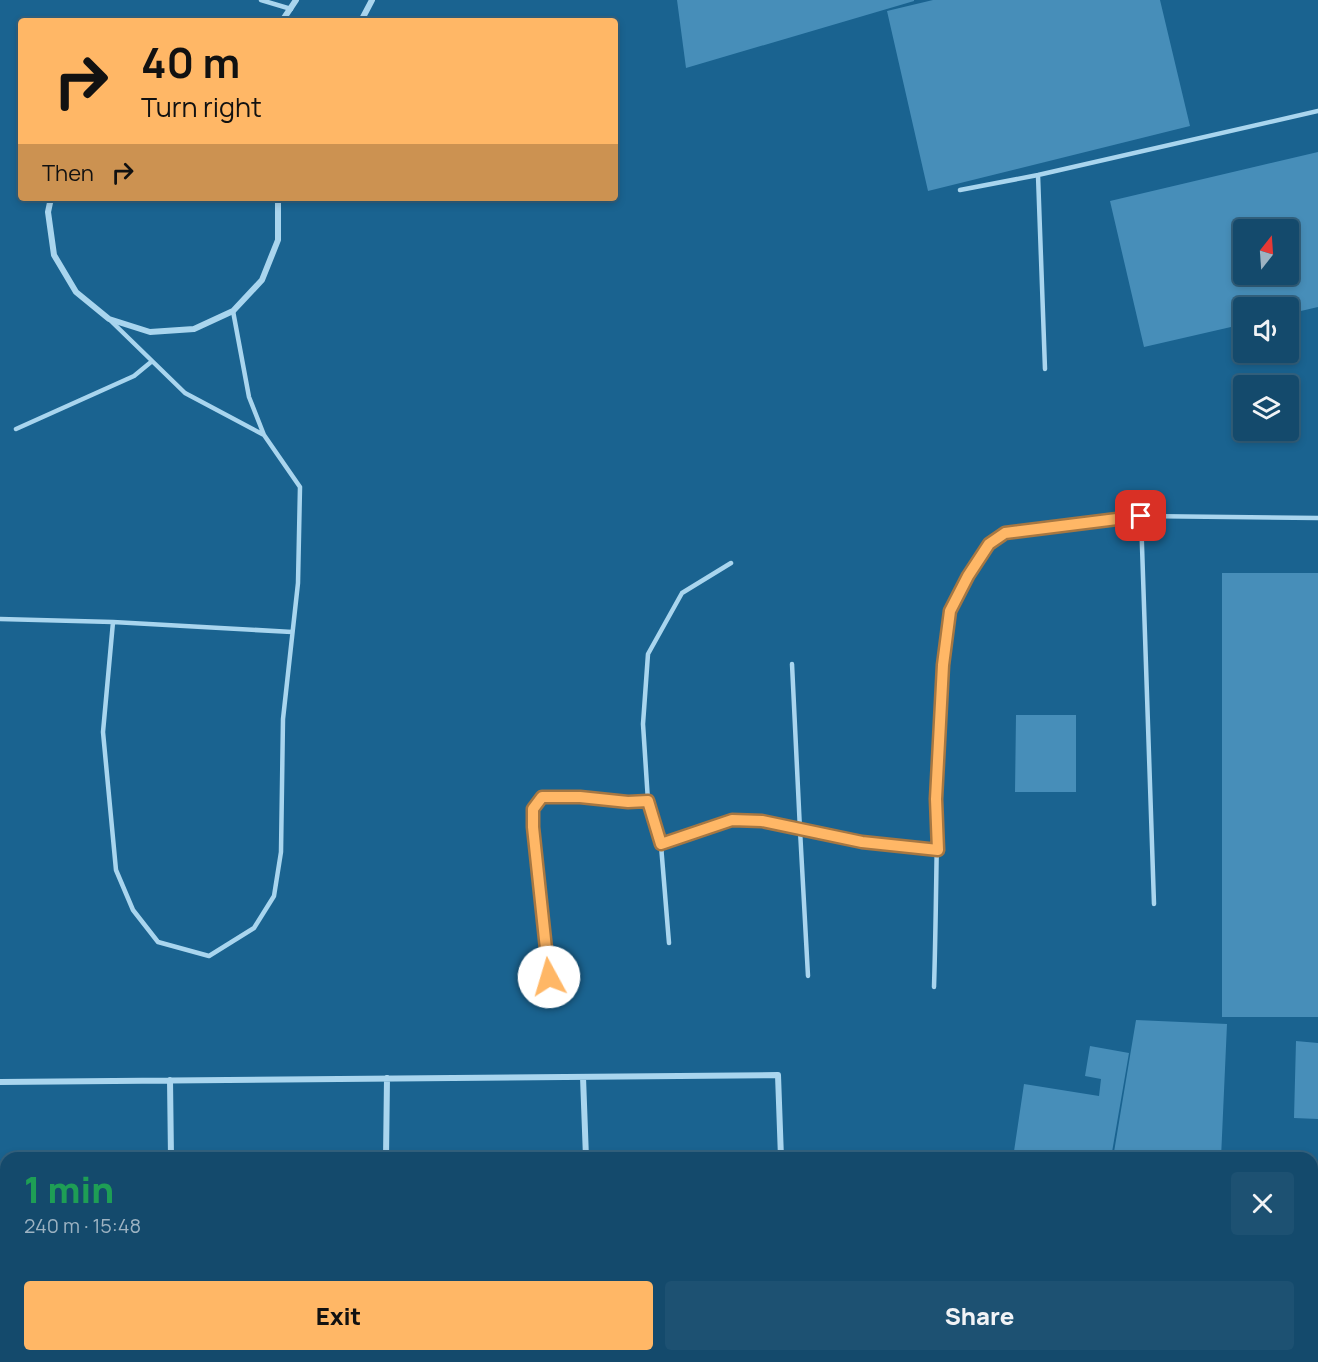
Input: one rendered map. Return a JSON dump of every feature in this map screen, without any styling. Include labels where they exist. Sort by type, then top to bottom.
[{"type":"street","points":[[284,18],[296,0]]},
{"type":"street","points":[[363,18],[372,0]]},
{"type":"street","points":[[50,201],[48,212],[54,255],[76,292],[109,319],[150,332],[194,329],[232,310],[262,280],[278,240],[278,201]]},
{"type":"street","points":[[0,1082],[778,1075],[781,1152]]},
{"type":"street","points":[[583,1077],[586,1152]]},
{"type":"street","points":[[386,1152],[387,1078]]},
{"type":"street","points":[[170,1080],[171,1152]]},
{"type":"lane","points":[[261,0],[291,9]]},
{"type":"lane","points":[[960,190],[1038,175],[1318,111]]},
{"type":"lane","points":[[1038,175],[1045,369]]},
{"type":"lane","points":[[113,622],[102,732],[116,870],[133,910],[158,942],[209,956],[254,928],[274,896],[281,852],[283,719],[298,583],[300,487],[264,435],[249,397],[232,310]]},
{"type":"lane","points":[[109,319],[185,393],[264,435]]},
{"type":"lane","points":[[16,429],[134,376],[151,362]]},
{"type":"lane","points":[[934,987],[938,850],[936,799],[943,665],[950,611],[968,576],[989,544],[1005,533],[1141,516],[1318,518]]},
{"type":"lane","points":[[1141,516],[1154,904]]},
{"type":"lane","points":[[669,943],[661,844],[648,801],[644,724],[648,654],[682,593],[731,563]]},
{"type":"lane","points":[[0,619],[113,622],[292,632]]},
{"type":"lane","points":[[792,664],[808,976]]},
{"type":"lane","points":[[551,999],[533,809],[542,797],[648,801]]},
{"type":"lane","points":[[661,844],[732,820],[762,821],[862,842],[938,850]]},
{"type":"building","points":[[677,0],[914,0],[914,1],[686,68]]},
{"type":"building","points":[[933,0],[1160,0],[1190,126],[928,191],[887,11]]},
{"type":"building","points":[[1318,152],[1318,307],[1299,311],[1299,297],[1233,297],[1233,327],[1144,347],[1110,201]]},
{"type":"building","points":[[1222,573],[1318,573],[1318,1017],[1222,1017]]},
{"type":"building","points":[[1016,715],[1076,715],[1076,792],[1015,792]]},
{"type":"building","points":[[1136,1020],[1227,1024],[1221,1152],[1114,1152]]},
{"type":"building","points":[[1296,1041],[1318,1043],[1318,1119],[1294,1118]]},
{"type":"building","points":[[1090,1046],[1129,1053],[1112,1152],[1014,1152],[1024,1084],[1099,1096],[1101,1079],[1085,1076]]},
{"type":"route","points":[[549,977],[533,827],[533,809],[542,797],[648,801],[661,844],[732,820],[762,821],[862,842],[938,850],[936,799],[943,665],[950,611],[968,576],[989,544],[1005,533],[1141,516]]}]
